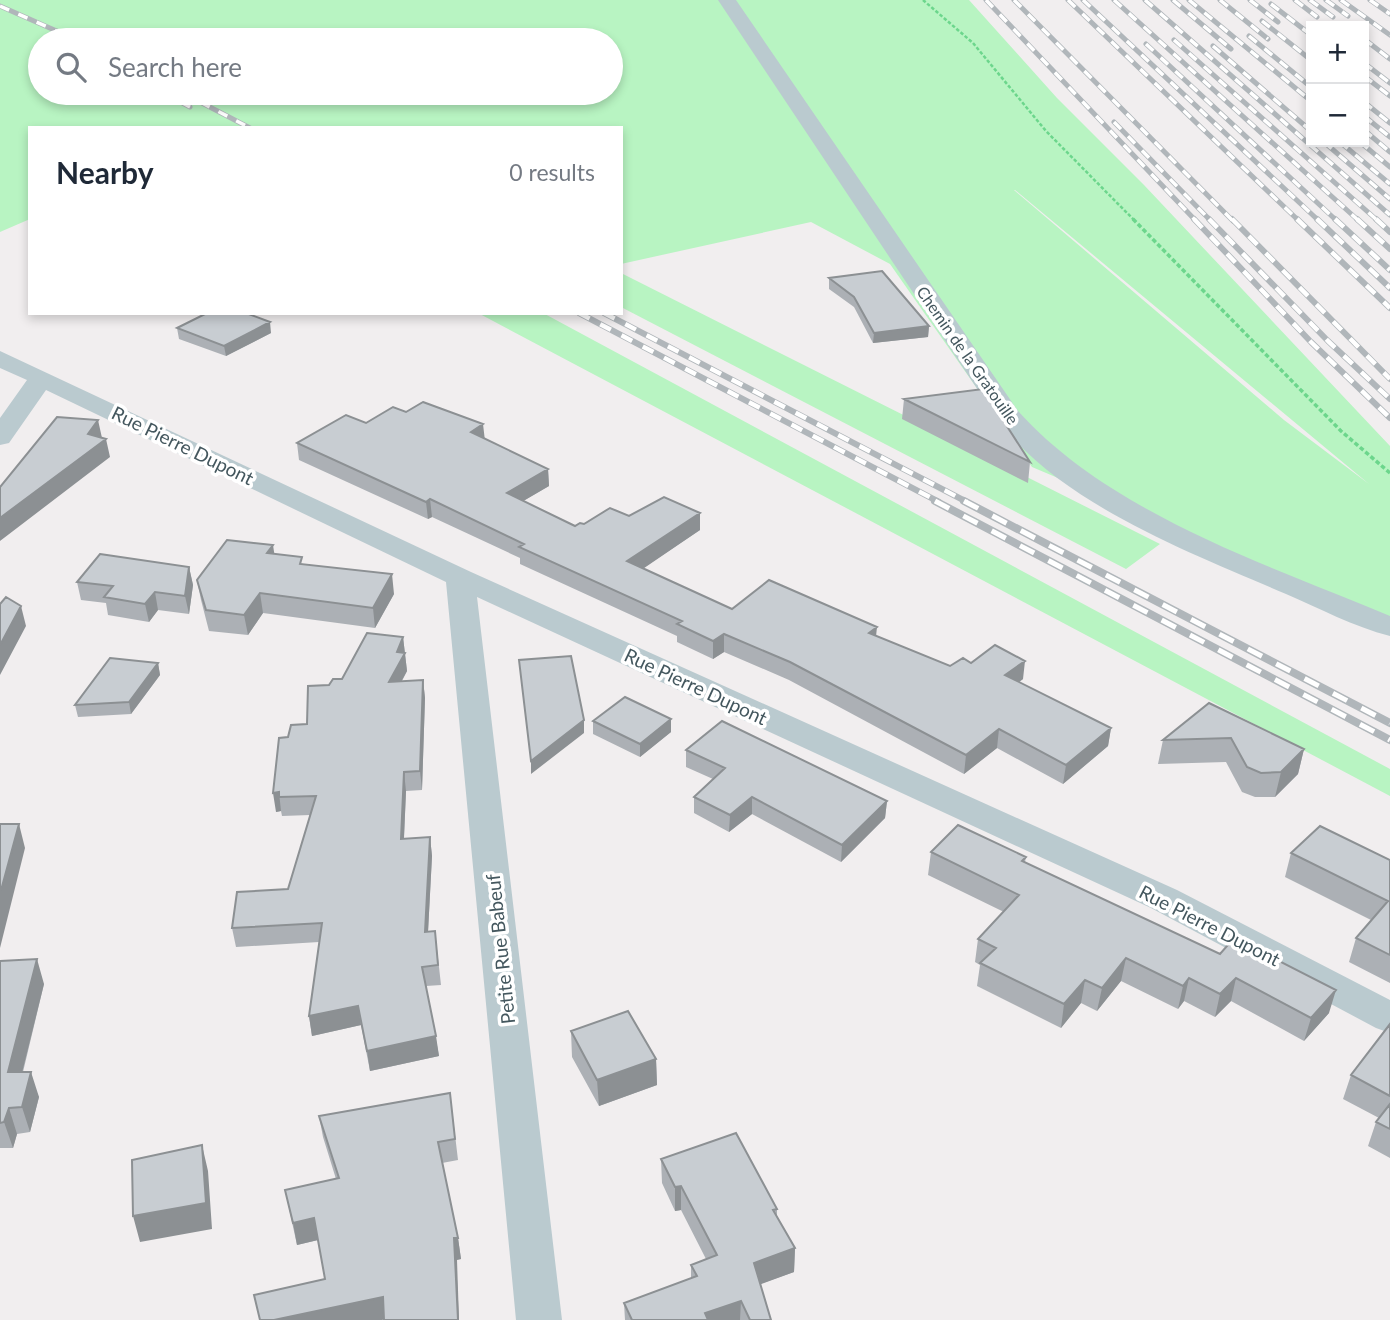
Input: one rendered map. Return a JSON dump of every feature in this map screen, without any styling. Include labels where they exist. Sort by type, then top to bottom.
[{"type":"street","name":"Chemin de la Gratouille","points":[[727,0],[1009,417],[1041,451],[1085,486],[1115,505],[1258,572],[1390,627]]},
{"type":"street","name":"Rue Pierre Dupont","points":[[0,358],[460,578],[1164,899],[1390,1018]]},
{"type":"street","points":[[0,437],[41,377]]},
{"type":"street","name":"Petite Rue Babeuf","points":[[460,578],[539,1320]]},
{"type":"path","points":[[923,0],[973,43],[1046,131],[1341,431],[1390,473]]},
{"type":"green space","points":[[0,0],[969,0],[1057,98],[1144,185],[1390,446],[1390,624],[1209,542],[1032,467],[890,264],[811,222],[623,264],[623,126],[28,126],[28,220],[0,232]],"holes":[[[1015,190],[1369,484],[1284,420]]]},
{"type":"green space","points":[[623,274],[1160,544],[1126,569],[623,308]]},
{"type":"green space","points":[[482,315],[547,315],[1390,769],[1390,796]]},
{"type":"building","points":[[882,271],[929,326],[874,333],[854,297],[829,278]]},
{"type":"building","points":[[203,315],[251,315],[270,322],[224,346],[177,328]]},
{"type":"building","points":[[983,389],[1030,462],[904,399]]},
{"type":"building","points":[[423,402],[483,424],[471,432],[548,469],[507,493],[575,526],[584,524],[610,508],[629,516],[664,497],[700,513],[627,561],[732,609],[769,580],[877,627],[869,633],[950,666],[963,658],[971,663],[995,645],[1025,661],[1005,675],[1111,728],[1066,765],[999,729],[966,755],[790,662],[724,634],[713,641],[677,624],[682,621],[519,547],[524,544],[430,499],[426,502],[297,443],[346,415],[366,423],[393,407],[406,412]]},
{"type":"building","points":[[57,417],[98,420],[88,434],[106,439],[0,518],[0,487]]},
{"type":"building","points":[[227,540],[273,545],[267,553],[302,557],[300,564],[392,574],[373,608],[260,593],[244,615],[206,610],[197,580]]},
{"type":"building","points":[[100,554],[189,567],[185,596],[155,592],[145,604],[104,597],[113,586],[77,582]]},
{"type":"building","points":[[6,597],[21,606],[0,645],[0,604]]},
{"type":"building","points":[[367,633],[403,637],[397,652],[405,653],[389,682],[423,680],[420,771],[404,772],[401,839],[430,837],[425,932],[435,931],[438,965],[422,967],[436,1036],[367,1051],[358,1006],[309,1016],[322,923],[232,928],[237,892],[288,889],[316,796],[279,797],[279,792],[273,793],[279,738],[288,737],[291,725],[307,724],[308,686],[329,685],[333,679],[342,679]]},
{"type":"building","points":[[571,656],[584,720],[531,761],[519,660]]},
{"type":"building","points":[[110,658],[158,663],[129,702],[75,705]]},
{"type":"building","points":[[625,697],[671,719],[640,744],[593,721]]},
{"type":"building","points":[[1209,703],[1304,749],[1281,772],[1261,773],[1247,767],[1231,738],[1163,740]]},
{"type":"building","points":[[722,721],[887,801],[842,845],[752,797],[730,815],[694,797],[725,768],[686,750]]},
{"type":"building","points":[[0,824],[19,824],[0,894]]},
{"type":"building","points":[[958,825],[1026,857],[1022,861],[1220,954],[1234,938],[1336,990],[1311,1018],[1236,978],[1220,994],[1189,978],[1183,986],[1126,958],[1102,988],[1085,980],[1064,1004],[980,963],[996,948],[978,939],[1019,895],[931,852]]},
{"type":"building","points":[[1320,826],[1390,860],[1390,955],[1356,938],[1388,901],[1291,853]]},
{"type":"building","points":[[37,959],[8,1072],[31,1072],[22,1107],[9,1108],[4,1122],[0,1123],[0,961]]},
{"type":"building","points":[[628,1011],[656,1059],[597,1080],[571,1031]]},
{"type":"building","points":[[1390,1024],[1390,1096],[1351,1075]]},
{"type":"building","points":[[450,1093],[455,1139],[438,1142],[458,1238],[454,1238],[458,1320],[384,1320],[383,1297],[274,1320],[260,1320],[254,1295],[325,1279],[314,1218],[293,1223],[285,1190],[339,1178],[319,1116]]},
{"type":"building","points":[[1390,1104],[1390,1129],[1376,1122]]},
{"type":"building","points":[[736,1133],[777,1209],[773,1210],[795,1248],[754,1263],[771,1320],[750,1320],[741,1301],[705,1313],[708,1320],[632,1320],[624,1303],[697,1276],[691,1265],[717,1255],[681,1186],[675,1187],[661,1159]]},
{"type":"building","points":[[202,1145],[206,1203],[133,1216],[132,1160]]},
{"type":"railway","points":[[986,0],[1196,221]]},
{"type":"railway","points":[[1014,0],[1233,221]]},
{"type":"railway","points":[[1068,0],[1299,221]]},
{"type":"railway","points":[[1083,0],[1319,221]]},
{"type":"railway","points":[[1114,0],[1359,221]]},
{"type":"railway","points":[[1145,0],[1390,215]]},
{"type":"railway","points":[[1173,0],[1231,49]]},
{"type":"railway","points":[[1189,0],[1306,97]]},
{"type":"railway","points":[[1220,0],[1268,39]]},
{"type":"railway","points":[[1250,0],[1278,22]]},
{"type":"railway","points":[[1295,0],[1317,17]]},
{"type":"railway","points":[[1310,0],[1333,17]]},
{"type":"railway","points":[[1326,0],[1348,16]]},
{"type":"railway","points":[[1341,0],[1390,35]]},
{"type":"railway","points":[[1370,0],[1390,14]]},
{"type":"railway","points":[[1271,4],[1306,31]]},
{"type":"railway","points":[[0,6],[50,28]]},
{"type":"railway","points":[[1262,21],[1306,56]]},
{"type":"railway","points":[[1249,36],[1307,84]]},
{"type":"railway","points":[[1174,40],[1378,221]]},
{"type":"railway","points":[[1369,43],[1390,59]]},
{"type":"railway","points":[[1146,44],[1337,221]]},
{"type":"railway","points":[[1213,46],[1306,127]]},
{"type":"railway","points":[[1369,67],[1390,83]]},
{"type":"railway","points":[[1369,80],[1390,96]]},
{"type":"railway","points":[[186,105],[190,107]]},
{"type":"railway","points":[[206,105],[246,126]]},
{"type":"railway","points":[[1369,106],[1390,123]]},
{"type":"railway","points":[[1369,120],[1390,137]]},
{"type":"railway","points":[[1114,122],[1211,221]]},
{"type":"railway","points":[[1369,134],[1390,152]]},
{"type":"railway","points":[[1330,147],[1390,199]]},
{"type":"railway","points":[[1346,147],[1390,184]]},
{"type":"railway","points":[[1366,147],[1390,167]]},
{"type":"railway","points":[[1194,219],[1311,342],[1390,418]]},
{"type":"railway","points":[[1209,219],[1328,341],[1390,399]]},
{"type":"railway","points":[[1232,219],[1390,379]]},
{"type":"railway","points":[[1297,219],[1390,308]]},
{"type":"railway","points":[[1317,219],[1390,288]]},
{"type":"railway","points":[[1335,219],[1390,270]]},
{"type":"railway","points":[[1357,219],[1390,249]]},
{"type":"railway","points":[[1376,219],[1390,232]]},
{"type":"railway","points":[[583,315],[939,502]]},
{"type":"railway","points":[[608,315],[967,502]]},
{"type":"railway","points":[[935,501],[1390,740]]},
{"type":"railway","points":[[964,501],[1390,723]]}]
